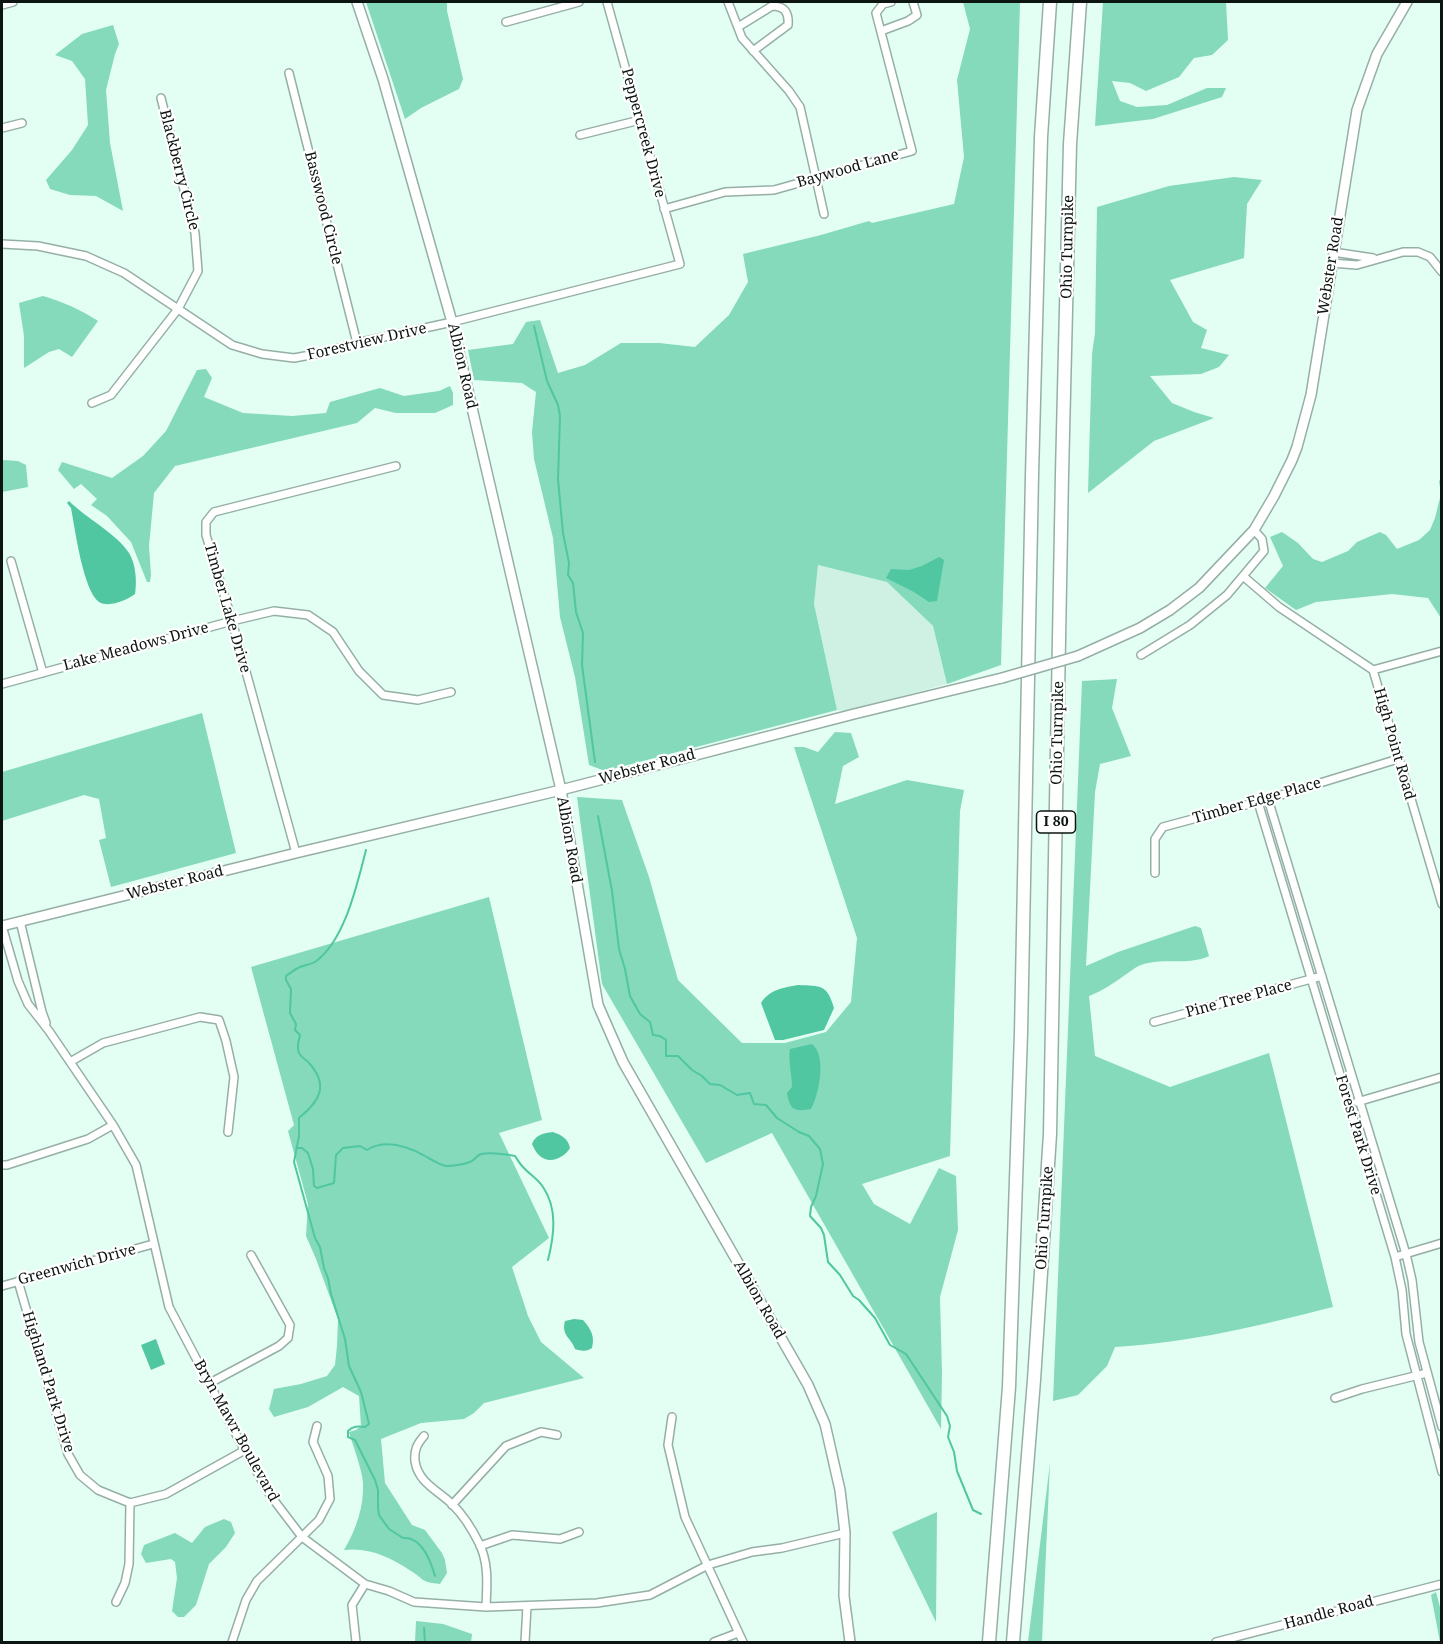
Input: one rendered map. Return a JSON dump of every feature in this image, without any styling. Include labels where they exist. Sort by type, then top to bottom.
[{"type":"highway","name":"Ohio Turnpike","points":[[989,1642],[1009,1386],[1021,1033],[1041,137],[1050,2]]},
{"type":"highway","name":"Ohio Turnpike","points":[[1013,1642],[1035,1368],[1050,1134],[1070,144],[1080,2]]},
{"type":"street","points":[[2,5],[13,2]]},
{"type":"street","name":"Albion Road","points":[[357,2],[383,79],[452,322],[561,790],[597,1005],[623,1062],[811,1390],[825,1424],[840,1490],[845,1533],[844,1596],[850,1642]]},
{"type":"street","points":[[506,22],[579,2]]},
{"type":"street","name":"Peppercreek Drive","points":[[607,2],[680,264]]},
{"type":"street","points":[[728,2],[742,38],[789,91],[800,107],[824,214]]},
{"type":"street","name":"Baywood Lane","points":[[664,209],[725,192],[774,190],[912,152],[876,13],[883,4],[891,2]]},
{"type":"street","points":[[881,31],[908,21],[917,15],[913,2]]},
{"type":"street","name":"Webster Road","points":[[2,926],[561,790],[1002,678],[1078,656],[1140,628],[1170,610],[1199,588],[1254,530],[1297,447],[1311,395],[1357,110],[1377,54],[1407,2]]},
{"type":"street","points":[[738,27],[772,6],[778,6],[787,12],[788,25],[753,51]]},
{"type":"street","name":"Basswood Circle","points":[[289,73],[357,343]]},
{"type":"street","name":"Blackberry Circle","points":[[92,403],[111,395],[178,309],[198,271],[195,233],[161,98]]},
{"type":"street","points":[[580,135],[640,120]]},
{"type":"street","points":[[2,128],[22,123]]},
{"type":"street","name":"Forestview Drive","points":[[2,244],[38,246],[86,256],[124,273],[232,345],[262,354],[294,358],[452,322],[680,264]]},
{"type":"street","points":[[1333,252],[1378,258]]},
{"type":"street","points":[[1331,262],[1357,265],[1403,252],[1418,252],[1430,257],[1442,272]]},
{"type":"street","name":"Timber Lake Drive","points":[[296,853],[206,535],[206,522],[214,512],[396,466]]},
{"type":"street","points":[[1141,655],[1190,625],[1227,595],[1264,551],[1262,539],[1254,530]]},
{"type":"street","points":[[11,561],[43,673]]},
{"type":"street","name":"High Point Road","points":[[1243,576],[1278,607],[1373,670],[1442,904]]},
{"type":"street","name":"Lake Meadows Drive","points":[[2,684],[274,611],[308,615],[333,632],[359,671],[383,695],[418,700],[451,692]]},
{"type":"street","points":[[1373,670],[1442,651]]},
{"type":"street","name":"Timber Edge Place","points":[[1155,873],[1155,839],[1163,827],[1258,802],[1398,759]]},
{"type":"street","name":"Forest Park Drive","points":[[1268,799],[1407,1254],[1419,1342],[1442,1427]]},
{"type":"street","name":"Forest Park Drive","points":[[1258,802],[1395,1257],[1402,1290],[1406,1334],[1415,1376],[1442,1472]]},
{"type":"street","name":"Bryn Mawr Boulevard","points":[[20,921],[49,1031]]},
{"type":"street","name":"Bryn Mawr Boulevard","points":[[2,926],[21,989],[28,1004],[113,1125],[136,1165],[169,1307],[245,1450],[270,1495],[302,1537],[365,1584],[414,1602],[486,1606],[597,1603],[650,1595],[708,1565],[752,1552],[782,1548],[845,1533]]},
{"type":"street","name":"Pine Tree Place","points":[[1155,1022],[1322,976]]},
{"type":"street","points":[[70,1062],[104,1043],[200,1017],[219,1020],[234,1077],[228,1132]]},
{"type":"street","points":[[1349,1104],[1442,1077]]},
{"type":"street","points":[[2,1165],[88,1139],[113,1125]]},
{"type":"street","points":[[1395,1257],[1442,1243]]},
{"type":"street","name":"Greenwich Drive","points":[[2,1286],[153,1244]]},
{"type":"street","points":[[210,1383],[279,1346],[288,1338],[290,1325],[251,1255]]},
{"type":"street","name":"Highland Park Drive","points":[[18,1281],[68,1454],[80,1475],[98,1490],[130,1503]]},
{"type":"street","points":[[1335,1398],[1427,1373]]},
{"type":"street","points":[[672,1417],[668,1445],[685,1517],[742,1642]]},
{"type":"street","points":[[232,1642],[246,1600],[257,1581],[319,1520],[330,1499],[328,1476],[313,1442],[317,1426]]},
{"type":"street","points":[[452,1505],[506,1446],[540,1432],[557,1436]]},
{"type":"street","points":[[424,1436],[417,1444],[416,1468],[423,1481],[452,1505],[469,1524],[480,1546],[487,1577],[486,1606]]},
{"type":"street","points":[[116,1602],[125,1582],[129,1564],[130,1503],[166,1494],[245,1450]]},
{"type":"street","points":[[480,1546],[512,1535],[560,1539],[579,1532]]},
{"type":"street","points":[[357,1642],[352,1605],[365,1584]]},
{"type":"street","name":"Handle Road","points":[[1216,1642],[1442,1584]]},
{"type":"street","points":[[525,1642],[527,1606]]},
{"type":"street","points":[[714,1642],[738,1633]]},
{"type":"shaded area","points":[[366,2],[447,2],[447,11],[463,79],[459,89],[421,108],[405,119]]},
{"type":"shaded area","points":[[963,2],[1020,2],[1001,665],[947,684],[933,626],[887,582],[818,565],[814,604],[837,710],[605,771],[589,765],[575,677],[560,617],[553,538],[534,459],[532,432],[536,392],[522,383],[474,380],[468,350],[513,344],[526,322],[540,320],[558,373],[585,365],[621,343],[659,343],[695,347],[729,315],[748,282],[743,254],[869,221],[872,223],[954,204],[964,157],[957,80],[970,29]]},
{"type":"shaded area","points":[[1103,2],[1226,2],[1228,40],[1212,55],[1194,58],[1179,77],[1146,91],[1130,83],[1112,81],[1120,101],[1137,107],[1167,105],[1207,88],[1226,88],[1222,97],[1153,119],[1095,126]]},
{"type":"shaded area","points":[[113,25],[119,44],[106,90],[110,143],[123,211],[96,196],[70,195],[50,189],[46,180],[72,150],[88,125],[85,79],[72,61],[55,55],[82,34]]},
{"type":"shaded area","points":[[1234,177],[1262,180],[1247,204],[1244,258],[1170,280],[1193,322],[1207,330],[1201,348],[1229,355],[1219,367],[1201,374],[1150,376],[1172,403],[1214,418],[1154,441],[1088,493],[1092,354],[1095,333],[1097,207],[1169,186]]},
{"type":"shaded area","points":[[43,296],[71,306],[98,321],[72,357],[59,349],[49,352],[24,368],[24,336],[19,303]]},
{"type":"shaded area","points":[[206,369],[212,378],[204,397],[243,413],[292,416],[326,413],[330,402],[380,388],[404,396],[439,391],[450,386],[453,393],[453,405],[435,413],[396,413],[375,408],[357,423],[175,466],[154,493],[149,546],[151,575],[150,582],[147,582],[131,542],[107,516],[91,505],[97,499],[81,484],[74,489],[58,470],[62,462],[112,478],[143,456],[166,431],[197,370]]},
{"type":"shaded area","points":[[2,460],[18,461],[26,465],[28,487],[2,492]]},
{"type":"shaded area","points":[[1441,494],[1441,618],[1428,598],[1392,594],[1316,602],[1296,610],[1265,588],[1283,566],[1270,537],[1282,532],[1298,543],[1313,559],[1322,562],[1348,551],[1357,542],[1380,532],[1386,535],[1397,549],[1419,540],[1430,530]]},
{"type":"shaded area","points":[[69,501],[117,539],[129,553],[135,573],[135,594],[113,604],[103,604],[93,595],[80,558],[71,508],[67,503]]},
{"type":"shaded area","points":[[939,557],[944,560],[937,601],[929,602],[886,578],[891,569],[909,570]]},
{"type":"shaded area","points":[[818,565],[887,582],[933,626],[947,684],[846,711],[837,710],[814,604]]},
{"type":"shaded area","points":[[1117,679],[1112,708],[1131,756],[1100,764],[1095,792],[1086,966],[1118,952],[1195,926],[1201,928],[1209,956],[1201,959],[1141,965],[1108,987],[1089,996],[1095,1056],[1170,1087],[1269,1053],[1333,1307],[1252,1327],[1198,1337],[1115,1347],[1107,1366],[1078,1395],[1053,1401],[1082,681]]},
{"type":"shaded area","points":[[202,713],[236,853],[111,887],[99,840],[106,838],[99,799],[84,795],[2,821],[2,772]]},
{"type":"shaded area","points":[[835,732],[851,733],[859,757],[843,766],[835,804],[907,780],[964,790],[960,811],[950,1156],[862,1184],[874,1204],[910,1224],[939,1168],[956,1176],[958,1230],[940,1297],[941,1429],[772,1133],[706,1163],[602,984],[577,797],[622,800],[649,877],[678,980],[742,1043],[785,1043],[826,1032],[851,1002],[857,938],[794,747],[804,747],[818,752]]},
{"type":"shaded area","points":[[489,897],[542,1120],[499,1133],[549,1238],[512,1267],[528,1316],[541,1342],[584,1378],[484,1403],[464,1419],[421,1423],[381,1439],[385,1483],[412,1525],[425,1530],[445,1560],[447,1573],[440,1584],[426,1581],[379,1554],[362,1550],[344,1550],[356,1526],[363,1492],[359,1464],[349,1432],[361,1426],[359,1396],[343,1387],[308,1407],[274,1417],[269,1409],[274,1389],[327,1376],[335,1365],[338,1319],[306,1236],[308,1204],[288,1131],[294,1125],[251,967]]},
{"type":"shaded area","points":[[798,985],[818,986],[826,990],[834,1008],[824,1030],[775,1040],[761,1003],[773,992]]},
{"type":"shaded area","points":[[812,1044],[817,1049],[820,1066],[817,1094],[811,1109],[797,1110],[791,1106],[787,1093],[792,1087],[790,1049]]},
{"type":"shaded area","points":[[553,1132],[566,1139],[570,1148],[561,1157],[553,1160],[544,1159],[535,1150],[533,1141],[543,1134]]},
{"type":"shaded area","points":[[583,1320],[590,1330],[593,1336],[592,1348],[584,1351],[575,1349],[565,1333],[565,1321]]},
{"type":"shaded area","points":[[156,1339],[165,1364],[151,1370],[141,1345]]},
{"type":"shaded area","points":[[1050,1463],[1042,1642],[1028,1642]]},
{"type":"shaded area","points":[[937,1512],[936,1622],[892,1532]]},
{"type":"shaded area","points":[[224,1519],[231,1522],[235,1533],[226,1547],[209,1564],[196,1605],[184,1617],[178,1617],[172,1611],[177,1578],[175,1562],[171,1559],[146,1563],[141,1554],[144,1545],[175,1533],[192,1543],[205,1527]]},
{"type":"shaded area","points":[[1436,1592],[1441,1611],[1441,1642],[1431,1595]]},
{"type":"shaded area","points":[[416,1621],[443,1624],[472,1634],[471,1642],[415,1642]]},
{"type":"waterway","points":[[534,326],[547,381],[558,405],[560,416],[558,479],[563,533],[569,563],[568,575],[573,583],[576,612],[583,633],[582,665],[595,762]]},
{"type":"waterway","points":[[598,816],[612,891],[619,949],[630,996],[640,1014],[650,1022],[653,1035],[666,1040],[666,1056],[678,1056],[710,1084],[720,1085],[737,1095],[750,1093],[754,1104],[766,1105],[777,1118],[809,1136],[820,1149],[823,1164],[810,1216],[824,1235],[828,1262],[840,1275],[853,1296],[875,1318],[890,1345],[906,1354],[947,1416],[950,1426],[948,1437],[954,1452],[957,1471],[973,1510],[981,1514]]},
{"type":"waterway","points":[[366,850],[348,911],[334,940],[315,962],[300,967],[286,976],[291,989],[290,1013],[296,1024],[295,1030],[300,1035],[298,1051],[315,1071],[320,1086],[317,1099],[299,1118],[299,1136],[294,1162],[345,1339],[349,1366],[361,1392],[369,1424],[365,1427],[352,1428],[348,1431],[348,1437],[355,1440],[375,1480],[378,1490],[379,1515],[389,1529],[420,1545],[428,1557],[435,1576]]},
{"type":"waterway","points":[[296,1148],[302,1148],[308,1153],[313,1169],[314,1186],[317,1188],[334,1183],[336,1155],[343,1148],[360,1146],[367,1150],[381,1145],[396,1145],[411,1149],[446,1166],[470,1162],[481,1154],[515,1156],[541,1184],[551,1204],[553,1232],[548,1260]]},
{"type":"waterway","points":[[424,1628],[425,1642]]}]
